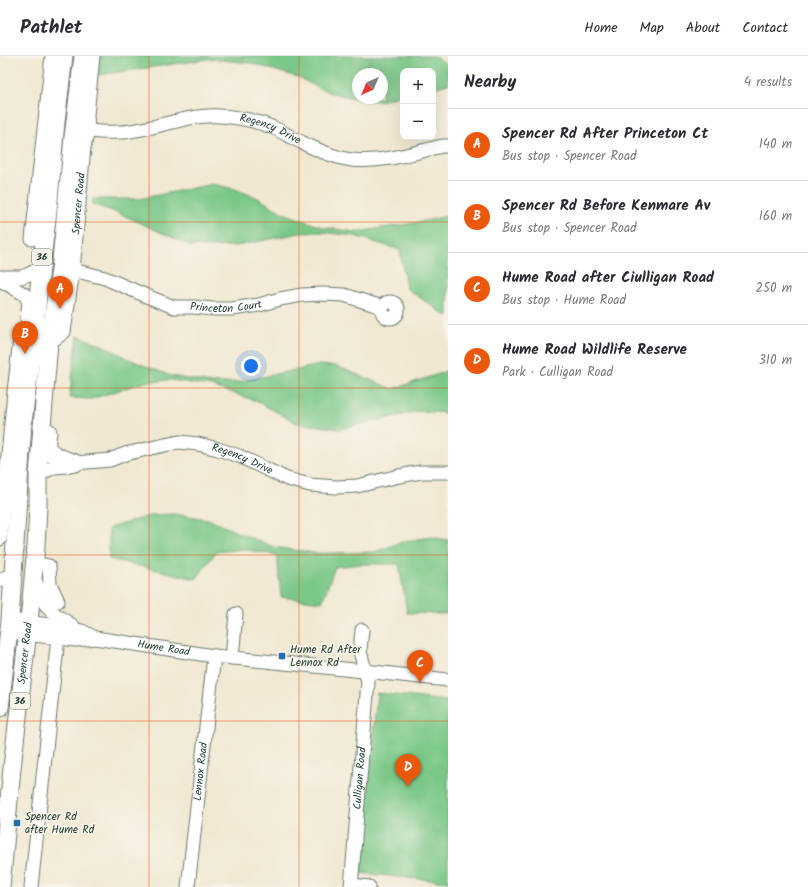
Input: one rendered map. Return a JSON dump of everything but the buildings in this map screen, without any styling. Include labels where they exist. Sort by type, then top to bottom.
[{"type":"main road","name":"Spencer Road","points":[[1,887],[12,768],[34,570],[38,507],[38,475],[47,457],[47,362],[41,343],[41,268],[64,56]]},
{"type":"main road","name":"Spencer Road","points":[[0,708],[9,626],[6,577],[23,422],[21,392],[41,343],[66,270],[73,137],[83,56]]},
{"type":"main road","points":[[21,392],[34,393],[38,390],[50,289],[66,270]]},
{"type":"main road","points":[[6,577],[20,556],[26,471],[35,461],[47,457],[75,463]]},
{"type":"main road","points":[[0,822],[4,785],[12,768]]},
{"type":"street","points":[[32,239],[52,56]]},
{"type":"street","name":"Spencer Road","points":[[66,270],[84,147],[88,131],[87,115],[94,56]]},
{"type":"street","name":"Regency Drive","points":[[88,131],[118,132],[151,127],[198,116],[218,116],[235,117],[254,121],[274,128],[301,143],[324,152],[352,160],[378,160],[448,146]]},
{"type":"street","points":[[36,197],[48,212]]},
{"type":"street","points":[[0,277],[27,276],[41,268]]},
{"type":"street","name":"Princeton Court","points":[[66,270],[105,278],[174,307],[232,309],[259,305],[280,298],[323,294],[344,295],[382,307]]},
{"type":"street","points":[[0,280],[24,294],[29,301],[26,327],[41,343]]},
{"type":"street","name":"Spencer Road","points":[[0,539],[21,392],[21,330]]},
{"type":"street","name":"Regency Drive","points":[[38,475],[54,467],[67,466],[75,463],[110,460],[124,454],[180,442],[198,444],[218,449],[239,456],[287,479],[310,485],[336,487],[357,486],[421,472],[448,472]]},
{"type":"street","points":[[34,570],[49,566],[50,584],[58,601]]},
{"type":"street","name":"Hume Road","points":[[34,570],[46,605],[56,615],[95,638]]},
{"type":"street","points":[[232,658],[236,614]]},
{"type":"street","name":"Hume Road","points":[[9,626],[28,628],[57,626],[82,631]]},
{"type":"street","name":"Hume Road","points":[[28,628],[58,638],[76,640],[95,638],[214,656],[448,680]]},
{"type":"street","points":[[362,630],[360,651],[364,671]]},
{"type":"street","points":[[31,887],[58,638]]},
{"type":"street","name":"Lennox Road","points":[[188,887],[214,656]]},
{"type":"street","name":"Culligan Road","points":[[351,886],[368,682],[364,671]]},
{"type":"street","points":[[351,886],[369,887]]},
{"type":"green space","points":[[101,56],[434,56],[448,65],[448,84],[436,87],[436,68],[400,68],[400,96],[388,99],[388,68],[352,68],[352,98],[328,92],[297,77],[250,63],[209,59],[98,75]]},
{"type":"green space","points":[[212,184],[235,189],[258,198],[283,213],[322,227],[356,232],[448,216],[448,317],[406,288],[400,250],[355,236],[322,232],[300,233],[236,246],[191,246],[118,213],[92,204],[93,199],[139,199]]},
{"type":"green space","points":[[78,336],[171,376],[212,383],[238,382],[319,365],[336,366],[393,389],[442,373],[448,369],[448,413],[419,411],[340,429],[297,423],[256,401],[211,386],[170,380],[145,382],[91,399],[69,398]]},
{"type":"green space","points":[[174,514],[208,519],[274,547],[315,553],[374,552],[405,541],[431,537],[448,540],[448,611],[446,614],[407,613],[399,564],[361,564],[335,567],[322,602],[281,597],[277,555],[243,549],[216,552],[196,579],[109,559],[109,528],[152,515]]},
{"type":"green space","points":[[377,693],[448,701],[448,882],[360,873]]},
{"type":"place","name":"Spencer Rd After Princeton Ct","points":[[60,309]]},
{"type":"place","name":"Spencer Rd Before Kenmare Av","points":[[25,354]]},
{"type":"place","name":"Hume Rd After Lennox Rd","points":[[282,656]]},
{"type":"place","name":"Hume Road after Ciulligan Road","points":[[420,683]]},
{"type":"place","name":"Hume Road Wildlife Reserve","points":[[408,787]]},
{"type":"place","name":"Spencer Rd after Hume Rd","points":[[17,823]]}]
